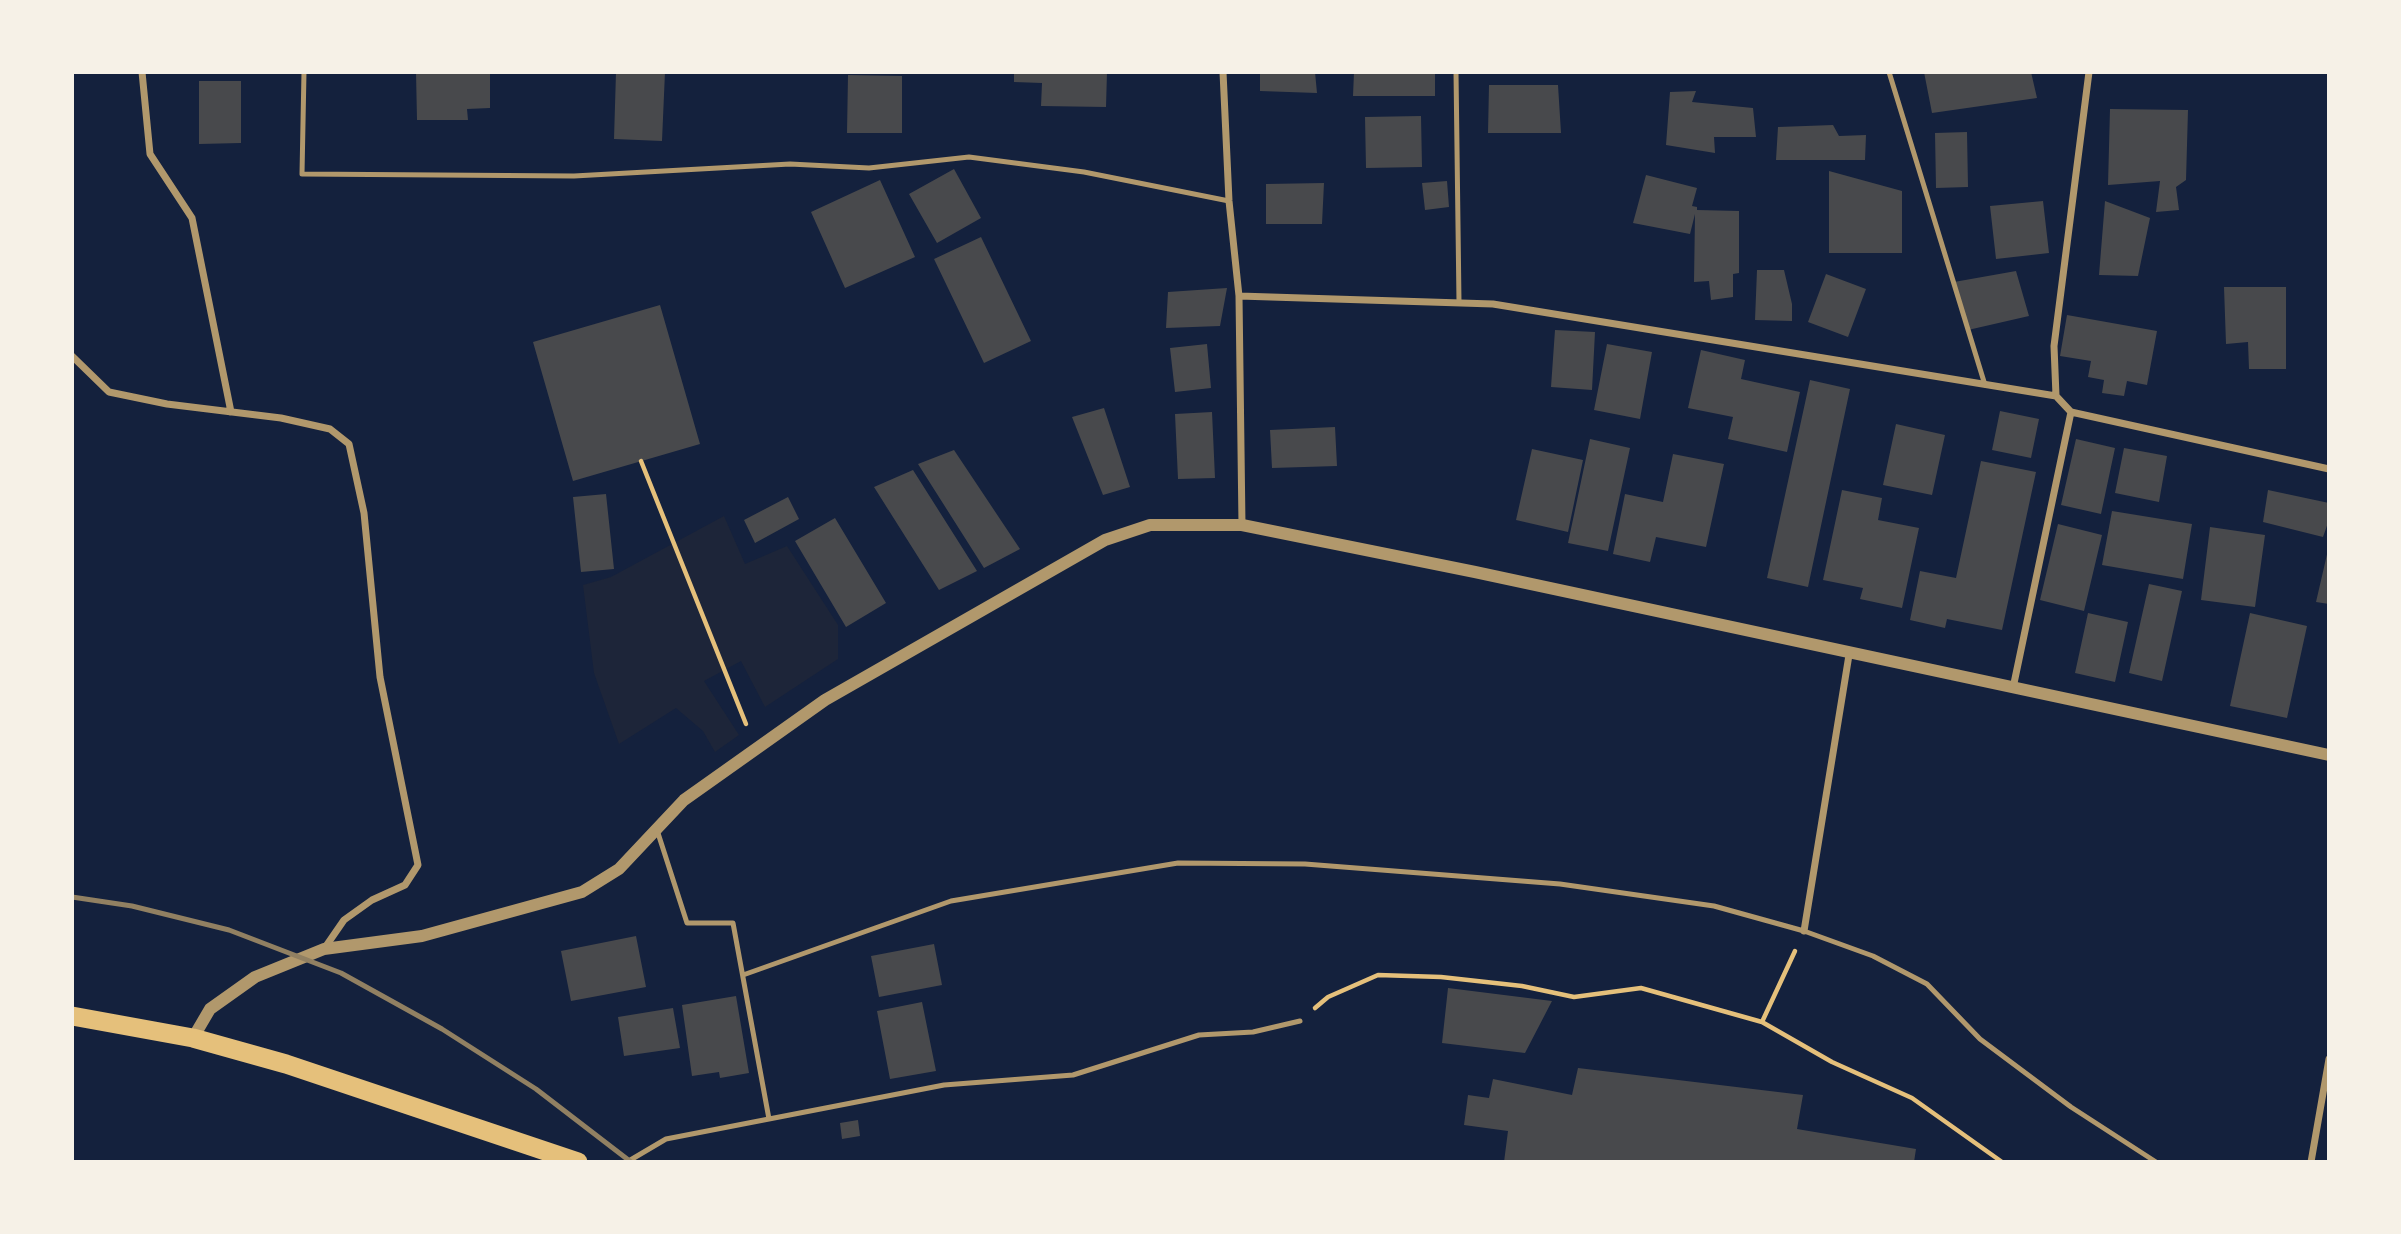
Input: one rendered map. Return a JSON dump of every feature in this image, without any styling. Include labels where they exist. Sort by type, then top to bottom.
[{"type":"highway","points":[[72,1016],[193,1038],[304,1070],[578,1162]]},
{"type":"street","points":[[142,72],[150,153],[192,218],[231,412]]},
{"type":"street","points":[[1223,72],[1229,201],[1239,296],[1242,525]]},
{"type":"street","points":[[2056,396],[2054,346],[2089,72]]},
{"type":"street","points":[[1239,296],[1493,304],[2056,396],[2071,412],[2329,469]]},
{"type":"street","points":[[72,356],[109,391],[167,404],[281,418],[330,429],[349,444],[364,513],[380,677],[418,865],[405,885],[372,900],[344,920],[324,949]]},
{"type":"street","points":[[2013,688],[2071,412]]},
{"type":"street","points":[[193,1038],[210,1009],[255,977],[324,949],[422,936],[582,892],[619,869],[684,800],[825,700],[1105,540],[1150,525],[1242,525],[1475,572],[2329,755]]},
{"type":"street","points":[[1804,931],[1849,654]]},
{"type":"street","points":[[2311,1162],[2329,1059]]},
{"type":"lane","points":[[304,72],[302,174],[574,176],[790,164],[869,168],[969,157],[1084,172],[1229,201]]},
{"type":"lane","points":[[1456,72],[1459,302]]},
{"type":"lane","points":[[1889,72],[1985,386]]},
{"type":"lane","points":[[657,830],[687,923],[733,923],[769,1119]]},
{"type":"lane","points":[[743,975],[951,901],[1178,863],[1305,864],[1560,884],[1714,906],[1804,931],[1872,956],[1927,984],[1980,1039],[2071,1107],[2157,1162]]},
{"type":"lane","points":[[628,1162],[666,1139],[944,1085],[1073,1075],[1199,1035],[1252,1032],[1300,1021]]},
{"type":"path","points":[[641,461],[755,748]]},
{"type":"path","points":[[1762,1022],[1804,931]]},
{"type":"path","points":[[1300,1021],[1328,997],[1378,975],[1441,977],[1522,986],[1574,997],[1641,988],[1762,1022],[1832,1062],[1912,1098],[2001,1162]]},
{"type":"shaded area","points":[[724,516],[745,564],[787,546],[838,625],[838,659],[765,707],[741,661],[704,681],[739,735],[715,752],[703,731],[676,708],[619,744],[594,673],[583,585],[611,577]]},
{"type":"building","points":[[416,72],[490,72],[490,108],[467,109],[468,120],[417,120]]},
{"type":"building","points":[[616,72],[665,72],[662,141],[614,139]]},
{"type":"building","points":[[1014,72],[1107,72],[1106,107],[1041,106],[1042,83],[1014,82]]},
{"type":"building","points":[[1260,72],[1315,72],[1317,93],[1260,91]]},
{"type":"building","points":[[1354,72],[1435,72],[1435,96],[1353,96]]},
{"type":"building","points":[[1924,72],[2031,72],[2037,98],[1932,113]]},
{"type":"building","points":[[848,75],[902,76],[902,133],[847,133]]},
{"type":"building","points":[[199,81],[241,81],[241,143],[199,144]]},
{"type":"building","points":[[1489,85],[1558,85],[1561,133],[1488,133]]},
{"type":"building","points":[[1696,91],[1692,102],[1753,108],[1756,137],[1714,137],[1715,153],[1666,145],[1670,92]]},
{"type":"building","points":[[2110,109],[2188,110],[2186,180],[2176,187],[2179,210],[2156,212],[2160,181],[2108,185]]},
{"type":"building","points":[[1421,116],[1422,167],[1366,168],[1365,117]]},
{"type":"building","points":[[1833,125],[1839,136],[1866,135],[1865,160],[1776,160],[1778,127]]},
{"type":"building","points":[[1967,132],[1968,187],[1936,188],[1935,133]]},
{"type":"building","points":[[954,169],[981,218],[937,243],[909,194]]},
{"type":"building","points":[[1829,171],[1902,191],[1902,253],[1829,253]]},
{"type":"building","points":[[1646,175],[1697,188],[1692,206],[1697,207],[1697,210],[1739,211],[1739,273],[1733,274],[1733,297],[1711,300],[1709,281],[1694,282],[1695,214],[1690,234],[1633,223]]},
{"type":"building","points":[[880,180],[915,257],[845,288],[811,212]]},
{"type":"building","points":[[1447,181],[1449,207],[1425,210],[1422,183]]},
{"type":"building","points":[[1324,183],[1322,224],[1266,224],[1266,184]]},
{"type":"building","points":[[2043,201],[2049,253],[1996,259],[1990,206]]},
{"type":"building","points":[[2105,201],[2150,218],[2138,276],[2099,275]]},
{"type":"building","points":[[981,237],[1031,341],[984,363],[934,259]]},
{"type":"building","points":[[1757,270],[1784,270],[1792,304],[1792,321],[1755,320]]},
{"type":"building","points":[[2016,271],[2029,316],[1968,330],[1954,282]]},
{"type":"building","points":[[1826,274],[1866,289],[1848,337],[1808,322]]},
{"type":"building","points":[[2224,287],[2286,287],[2286,369],[2249,369],[2248,342],[2226,344]]},
{"type":"building","points":[[1227,288],[1220,326],[1166,328],[1168,292]]},
{"type":"building","points":[[660,305],[700,444],[573,481],[533,342]]},
{"type":"building","points":[[2067,315],[2157,331],[2147,385],[2127,381],[2124,396],[2102,393],[2104,380],[2088,377],[2091,361],[2060,356]]},
{"type":"building","points":[[1555,330],[1595,332],[1592,390],[1551,387]]},
{"type":"building","points":[[1207,344],[1211,388],[1175,392],[1170,348]]},
{"type":"building","points":[[1607,344],[1652,352],[1640,419],[1594,410]]},
{"type":"building","points":[[1701,350],[1745,360],[1741,379],[1800,392],[1787,452],[1728,439],[1733,417],[1688,408]]},
{"type":"building","points":[[1810,380],[1850,389],[1808,587],[1767,578]]},
{"type":"building","points":[[1104,408],[1130,487],[1103,495],[1072,417]]},
{"type":"building","points":[[2000,411],[2039,419],[2031,458],[1992,450]]},
{"type":"building","points":[[1212,412],[1215,478],[1178,479],[1175,414]]},
{"type":"building","points":[[1896,424],[1945,435],[1932,495],[1883,485]]},
{"type":"building","points":[[1335,427],[1337,466],[1272,468],[1270,430]]},
{"type":"building","points":[[1590,439],[1630,448],[1608,551],[1568,543]]},
{"type":"building","points":[[2076,439],[2115,448],[2101,514],[2061,505]]},
{"type":"building","points":[[2124,448],[2167,456],[2159,502],[2115,493]]},
{"type":"building","points":[[1532,449],[1583,460],[1568,532],[1516,520]]},
{"type":"building","points":[[954,450],[1020,549],[984,568],[918,464]]},
{"type":"building","points":[[1673,454],[1724,464],[1706,547],[1656,537],[1650,562],[1613,554],[1625,494],[1663,502]]},
{"type":"building","points":[[1981,461],[2036,472],[2002,630],[1947,619],[1945,628],[1910,620],[1920,571],[1956,578]]},
{"type":"building","points":[[913,470],[977,571],[939,590],[874,487]]},
{"type":"building","points":[[1842,490],[1882,498],[1878,520],[1919,528],[1902,608],[1860,599],[1863,588],[1823,580]]},
{"type":"building","points":[[2268,490],[2329,503],[2329,520],[2323,537],[2263,522]]},
{"type":"building","points":[[606,494],[614,569],[581,572],[573,497]]},
{"type":"building","points":[[788,497],[799,519],[755,543],[744,520]]},
{"type":"building","points":[[2112,511],[2192,524],[2183,579],[2102,565]]},
{"type":"building","points":[[835,518],[886,603],[846,627],[795,541]]},
{"type":"building","points":[[2058,524],[2102,535],[2084,611],[2040,600]]},
{"type":"building","points":[[2210,527],[2265,535],[2255,607],[2201,600]]},
{"type":"building","points":[[2329,550],[2329,604],[2316,602]]},
{"type":"building","points":[[2149,584],[2182,591],[2162,681],[2129,673]]},
{"type":"building","points":[[2088,613],[2128,622],[2115,682],[2075,673]]},
{"type":"building","points":[[2250,613],[2307,626],[2287,718],[2230,706]]},
{"type":"building","points":[[636,936],[646,987],[571,1001],[561,951]]},
{"type":"building","points":[[934,944],[942,985],[879,997],[871,956]]},
{"type":"building","points":[[1448,988],[1552,1001],[1525,1053],[1442,1043]]},
{"type":"building","points":[[736,996],[749,1073],[720,1078],[719,1072],[692,1076],[682,1005]]},
{"type":"building","points":[[922,1002],[936,1071],[890,1079],[877,1011]]},
{"type":"building","points":[[673,1008],[680,1048],[624,1056],[618,1017]]},
{"type":"building","points":[[1578,1068],[1803,1095],[1797,1129],[1916,1149],[1914,1162],[1504,1162],[1508,1131],[1464,1125],[1468,1095],[1489,1098],[1493,1079],[1572,1095]]},
{"type":"building","points":[[858,1120],[860,1136],[842,1139],[840,1123]]},
{"type":"railway","points":[[72,897],[132,906],[229,930],[341,973],[442,1029],[536,1089],[631,1162]]}]
